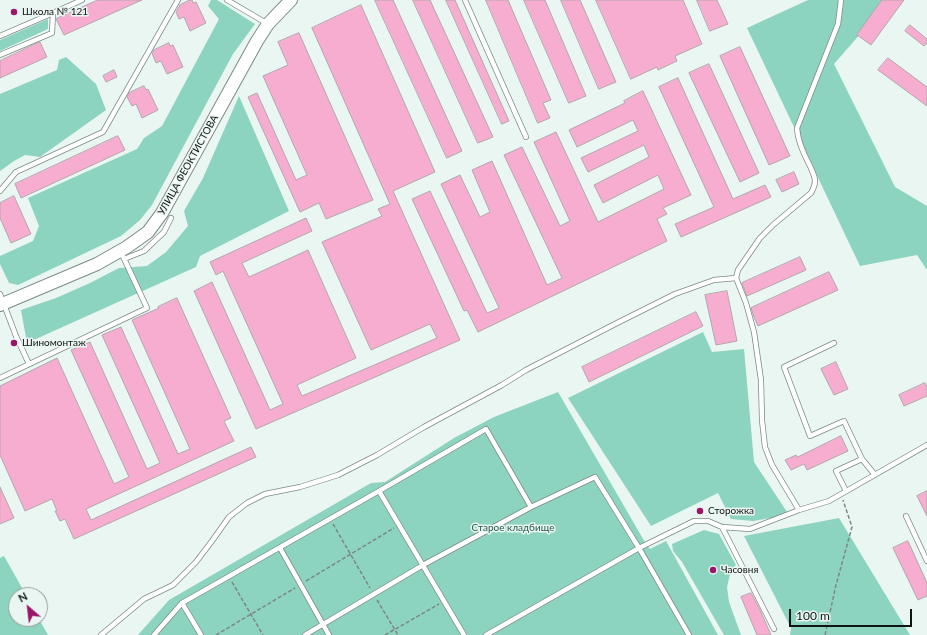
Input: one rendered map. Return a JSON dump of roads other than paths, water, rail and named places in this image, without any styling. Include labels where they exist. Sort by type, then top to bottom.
[{"type":"street","name":"УЛИЦА ФЕОКТИСТОВА","points":[[1,301],[123,255],[148,232],[162,214],[257,41],[268,24],[291,0]]},
{"type":"lane","points":[[0,36],[82,0]]},
{"type":"lane","points":[[0,191],[16,172],[103,132],[178,0]]},
{"type":"lane","points":[[227,0],[268,24]]},
{"type":"lane","points":[[465,0],[526,138]]},
{"type":"lane","points":[[799,510],[772,465],[765,447],[762,420],[761,380],[754,332],[746,303],[736,278],[738,270],[760,238],[811,193],[814,188],[815,181],[800,144],[797,135],[797,128],[838,24],[841,0]]},
{"type":"lane","points":[[0,55],[52,32],[53,12]]},
{"type":"lane","points":[[0,378],[146,308],[123,255],[144,251],[164,232],[171,218]]},
{"type":"lane","points":[[101,635],[144,598],[174,585],[196,562],[229,517],[247,503],[264,494],[300,487],[338,475],[377,455],[526,370],[626,318],[675,294],[714,280],[736,278]]},
{"type":"lane","points":[[1,301],[29,364]]},
{"type":"lane","points":[[834,343],[784,367],[810,436],[844,421],[862,459],[875,475]]},
{"type":"lane","points":[[154,635],[182,603],[379,492],[486,429],[531,507]]},
{"type":"lane","points":[[486,635],[639,548],[694,521],[708,521],[722,527],[750,528],[829,501],[927,445]]},
{"type":"lane","points":[[844,493],[836,470],[862,459]]},
{"type":"lane","points":[[305,635],[422,564],[531,507],[595,477],[639,548],[689,635]]},
{"type":"lane","points":[[379,492],[464,635]]},
{"type":"lane","points":[[906,516],[927,561]]},
{"type":"lane","points":[[722,527],[774,629]]},
{"type":"lane","points":[[280,548],[329,635]]},
{"type":"lane","points":[[182,603],[201,635]]},
{"type":"place","name":"Школа № 121","points":[[14,12]]},
{"type":"place","name":"Шиномонтаж","points":[[14,343]]},
{"type":"place","name":"Сторожка","points":[[700,511]]},
{"type":"place","name":"Часовня","points":[[713,570]]},
{"type":"park label","name":"Старое кладбище","points":[[513,528]]}]
